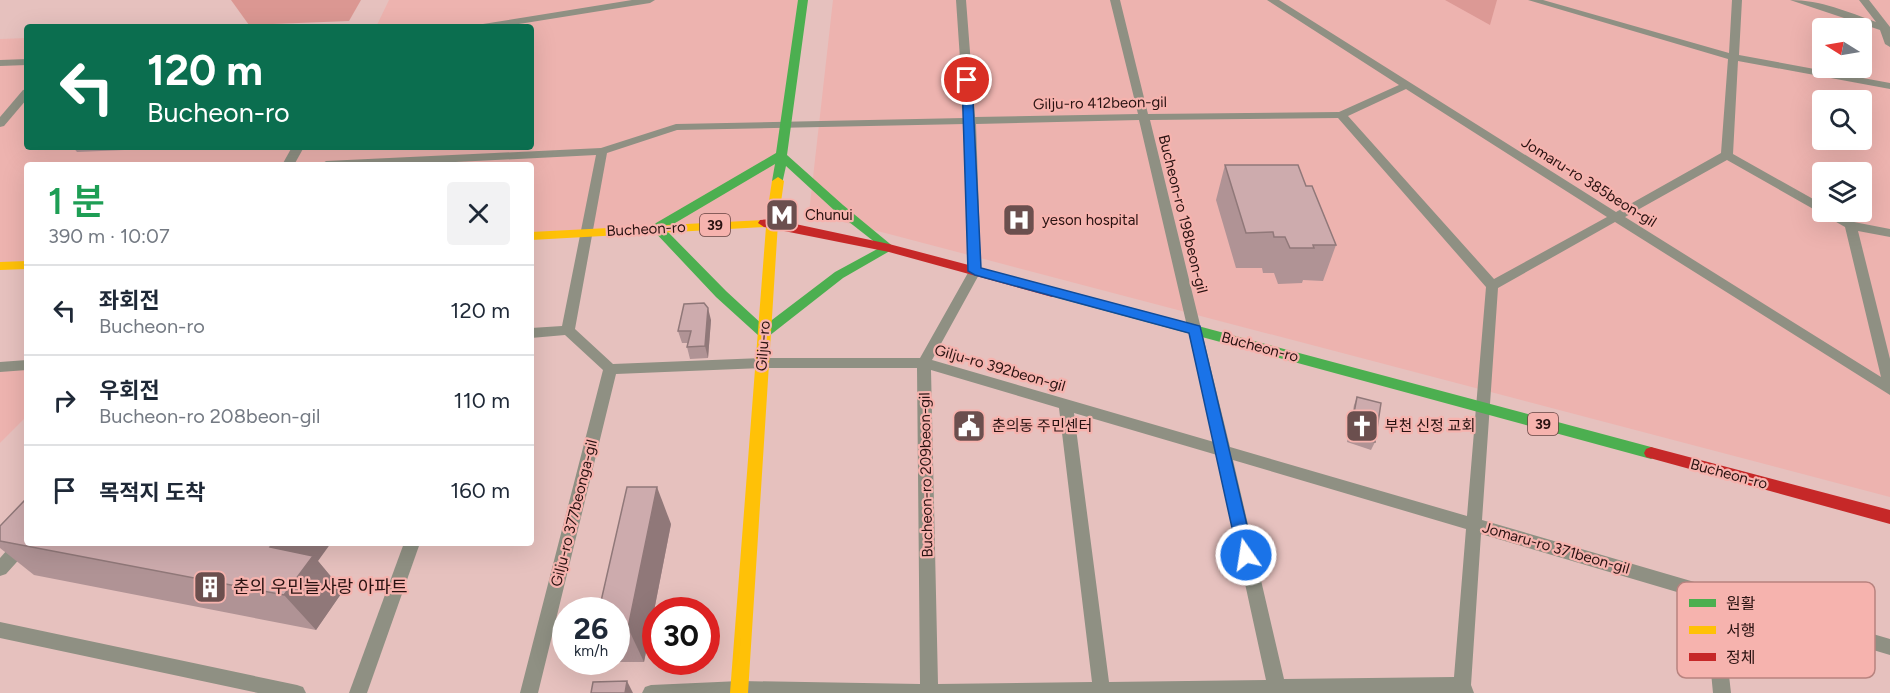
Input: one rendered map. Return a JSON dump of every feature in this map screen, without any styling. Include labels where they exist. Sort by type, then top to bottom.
[{"type":"main road","name":"Gilju-ro","points":[[739,691],[772,223],[803,0]]},
{"type":"main road","points":[[782,154],[839,207],[889,248],[868,257],[826,282],[764,333],[721,294],[657,228],[782,154]]},
{"type":"main road","name":"Bucheon-ro","points":[[534,236],[772,223],[889,248],[1890,517]]},
{"type":"main road","points":[[0,266],[24,265]]},
{"type":"street","points":[[502,24],[650,0]]},
{"type":"street","points":[[961,0],[970,120],[975,271]]},
{"type":"street","name":"Bucheon-ro 198beon-gil","points":[[1115,0],[1196,330],[1277,690]]},
{"type":"street","name":"Jomaru-ro 385beon-gil","points":[[1272,0],[1890,388]]},
{"type":"street","points":[[1533,0],[1733,57],[1890,86]]},
{"type":"street","points":[[1727,155],[1737,0]]},
{"type":"street","points":[[1795,0],[1821,6],[1887,29]]},
{"type":"street","points":[[1864,0],[1887,29],[1890,44]]},
{"type":"street","points":[[0,63],[24,62]]},
{"type":"street","name":"Gilju-ro 412beon-gil","points":[[381,162],[602,150],[676,126],[1341,115],[1407,85]]},
{"type":"street","points":[[0,124],[24,96]]},
{"type":"street","points":[[651,693],[1463,689],[1492,286],[1341,115]]},
{"type":"street","points":[[588,233],[602,150]]},
{"type":"street","points":[[1727,155],[1812,203]]},
{"type":"street","points":[[1492,286],[1727,155]]},
{"type":"street","points":[[1845,222],[1890,233]]},
{"type":"street","points":[[1851,225],[1890,388]]},
{"type":"street","name":"Bucheon-ro","points":[[568,330],[588,233]]},
{"type":"street","name":"Bucheon-ro 209beon-gil","points":[[930,693],[924,363],[975,271]]},
{"type":"street","points":[[534,333],[568,330],[610,369]]},
{"type":"street","name":"Gilju-ro 392beon-gil","points":[[610,369],[762,363],[924,363],[1222,450]]},
{"type":"street","points":[[0,367],[24,365]]},
{"type":"street","name":"Gilju-ro 377beonga-gil","points":[[529,693],[610,369]]},
{"type":"street","points":[[1066,405],[1102,691]]},
{"type":"street","name":"Jomaru-ro 371beon-gil","points":[[1222,450],[1677,584]]},
{"type":"street","points":[[0,569],[24,542]]},
{"type":"street","points":[[358,693],[411,546]]},
{"type":"street","points":[[0,630],[297,693]]},
{"type":"street","name":"Jomaru-ro 371beon-gil","points":[[1875,643],[1890,647]]},
{"type":"street","points":[[1720,678],[1722,693]]},
{"type":"shaded area","points":[[231,0],[361,0],[349,21],[248,24]]},
{"type":"shaded area","points":[[389,0],[808,0],[772,223],[534,236],[534,162],[24,162],[24,265],[0,267],[0,39],[24,38],[24,150],[534,150],[534,24],[377,24]]},
{"type":"shaded area","points":[[833,0],[1890,0],[1890,497],[809,213]]},
{"type":"shaded area","points":[[1445,0],[1497,0],[1490,25]]},
{"type":"shaded area","points":[[24,365],[24,419],[0,443],[0,367]]},
{"type":"building","points":[[1225,165],[1298,165],[1306,186],[1312,186],[1336,245],[1290,248],[1285,237],[1274,237],[1273,232],[1246,233]]},
{"type":"building","points":[[704,303],[708,308],[705,346],[687,347],[691,331],[678,331],[684,304]]},
{"type":"building","name":"부천 신정 교회","points":[[1357,397],[1381,403],[1375,442],[1350,434]]},
{"type":"building","points":[[627,487],[657,487],[630,618],[630,597],[602,597]]},
{"type":"building","points":[[24,501],[24,546],[0,541],[0,526]]},
{"type":"building","points":[[26,546],[271,546],[313,556],[284,595]]},
{"type":"building","points":[[627,681],[625,693],[591,693],[593,682]]},
{"type":"traffic: fast","points":[[778,181],[803,0]]},
{"type":"traffic: fast","points":[[660,226],[781,155],[839,208],[885,244]]},
{"type":"traffic: fast","points":[[657,228],[721,294],[764,333],[839,275],[889,248]]},
{"type":"traffic: fast","points":[[1052,292],[1651,453]]},
{"type":"traffic: slow","points":[[739,693],[772,223],[778,181]]},
{"type":"traffic: slow","points":[[534,236],[764,223]]},
{"type":"traffic: slow","points":[[0,266],[24,265]]},
{"type":"traffic: jam","points":[[764,223],[889,248],[1052,292]]},
{"type":"traffic: jam","points":[[1651,453],[1890,517]]},
{"type":"place","name":"Chunui","points":[[782,215]]},
{"type":"place","name":"yeson hospital","points":[[1019,220]]},
{"type":"place","name":"춘의동 주민센터","points":[[969,426]]},
{"type":"place","name":"부천 신정 교회","points":[[1362,426]]},
{"type":"place","name":"춘의 우민늘사랑 아파트","points":[[210,587]]},
{"type":"route","points":[[967,80],[975,271],[1196,330],[1246,555]]}]
